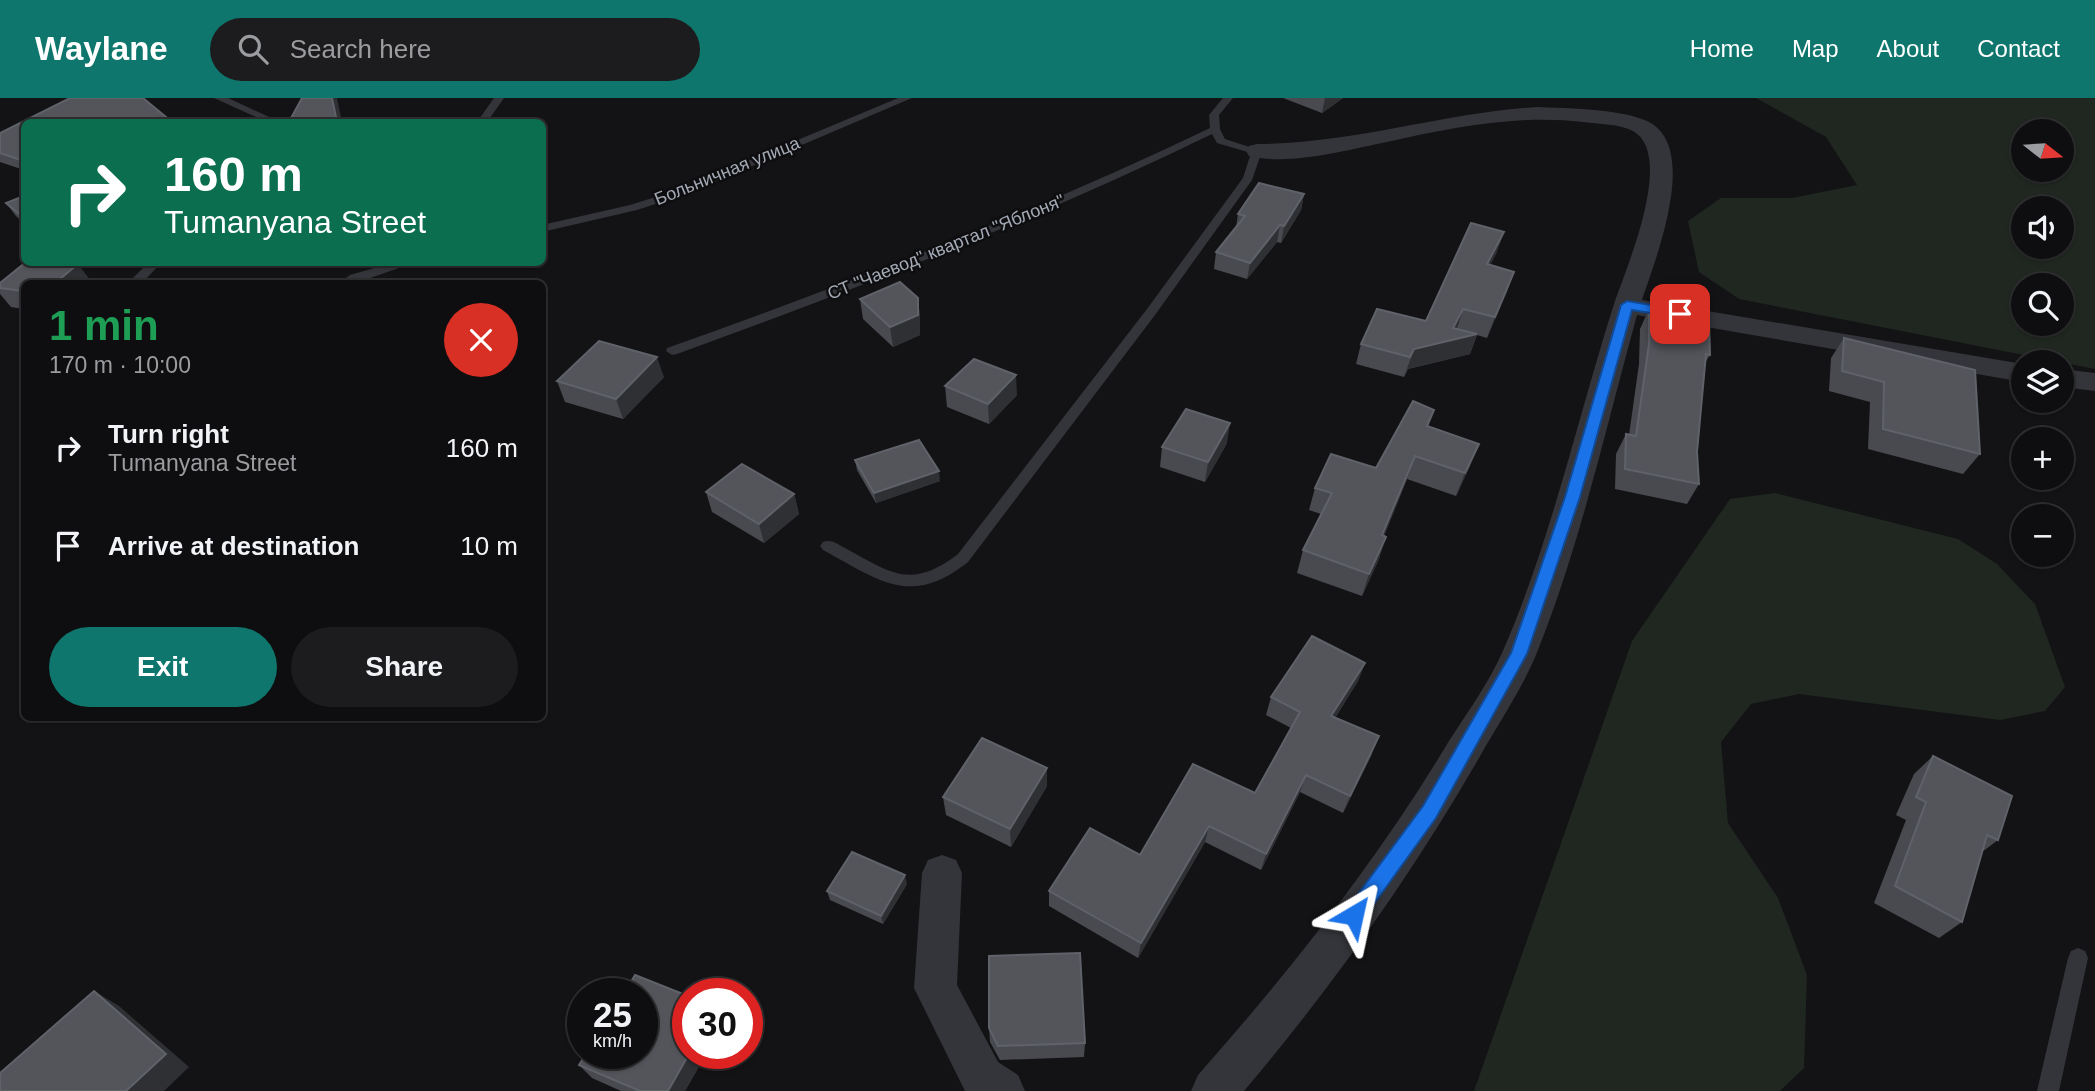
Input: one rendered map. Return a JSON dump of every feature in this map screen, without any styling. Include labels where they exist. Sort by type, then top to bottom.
[{"type":"street","points":[[1214,1091],[1279,1018],[1429,812],[1519,654],[1572,497],[1652,227],[1663,177],[1660,155],[1647,130],[1615,111],[1582,103],[1532,100],[1488,106],[1351,143],[1294,150],[1257,151]]},
{"type":"street","points":[[1627,305],[2011,371]]},
{"type":"street","points":[[2074,379],[2095,382]]},
{"type":"street","points":[[942,873],[934,988],[982,1078],[1002,1091]]},
{"type":"lane","points":[[219,98],[268,119]]},
{"type":"lane","points":[[484,119],[499,98]]},
{"type":"lane","name":"Больничная улица","points":[[546,228],[632,208],[685,191],[907,98]]},
{"type":"lane","points":[[828,545],[894,580],[920,583],[945,575],[963,558],[1160,300],[1248,178],[1257,151],[1221,141],[1214,129],[1214,115],[1228,98]]},
{"type":"lane","name":"СТ \"Чаевод\" квартал \"Яблоня\"","points":[[672,351],[819,299],[1007,226],[1214,129]]},
{"type":"lane","points":[[137,280],[152,266]]},
{"type":"lane","points":[[350,280],[364,266]]},
{"type":"lane","points":[[352,280],[397,266]]},
{"type":"lane","points":[[2048,1091],[2078,958]]},
{"type":"shaded area","points":[[1756,98],[2095,98],[2095,369],[2074,365],[2074,350],[2011,350],[2011,352],[1739,299],[1699,272],[1688,221],[1721,198],[1792,198],[1857,185],[1826,137]]},
{"type":"shaded area","points":[[1775,493],[1958,539],[1997,564],[2035,604],[2065,687],[2045,711],[2000,720],[1799,694],[1751,704],[1721,742],[1728,823],[1778,898],[1807,975],[1804,1068],[1780,1091],[1474,1091],[1632,641],[1730,499]]},
{"type":"building","points":[[70,98],[143,98],[168,119],[28,119]]},
{"type":"building","points":[[302,98],[332,98],[336,119],[291,119]]},
{"type":"building","points":[[21,122],[21,160],[0,153],[0,133]]},
{"type":"building","points":[[1259,183],[1304,194],[1284,226],[1280,225],[1250,263],[1216,252],[1245,216],[1238,214]]},
{"type":"building","points":[[21,197],[21,216],[6,203]]},
{"type":"building","points":[[1471,223],[1504,232],[1487,264],[1514,272],[1495,317],[1463,309],[1453,328],[1477,334],[1414,349],[1410,357],[1361,344],[1377,309],[1426,321]]},
{"type":"building","points":[[21,266],[76,266],[59,280],[21,280],[21,291],[0,288],[0,283]]},
{"type":"building","points":[[900,282],[918,298],[918,315],[890,327],[860,299]]},
{"type":"building","points":[[1649,309],[1709,320],[1710,355],[1706,354],[1697,452],[1699,484],[1625,469],[1626,434],[1636,436],[1649,344]]},
{"type":"building","points":[[1844,338],[1975,370],[1980,454],[1883,429],[1884,382],[1842,371]]},
{"type":"building","points":[[599,341],[657,357],[616,399],[557,381]]},
{"type":"building","points":[[974,359],[1016,375],[988,404],[945,386]]},
{"type":"building","points":[[1413,401],[1434,410],[1427,426],[1479,444],[1465,473],[1415,456],[1382,535],[1386,537],[1369,574],[1303,550],[1332,493],[1315,488],[1331,454],[1376,468]]},
{"type":"building","points":[[1186,409],[1230,423],[1208,462],[1162,447]]},
{"type":"building","points":[[919,440],[939,471],[874,493],[855,460]]},
{"type":"building","points":[[742,464],[794,494],[759,524],[706,492]]},
{"type":"building","points":[[1312,636],[1365,663],[1331,716],[1379,736],[1350,796],[1306,775],[1266,854],[1209,826],[1141,943],[1049,891],[1090,828],[1140,855],[1193,764],[1255,793],[1300,712],[1271,697]]},
{"type":"building","points":[[982,738],[1047,768],[1010,829],[943,797]]},
{"type":"building","points":[[1933,756],[2012,796],[1998,840],[1987,835],[1962,922],[1895,886],[1926,802],[1916,797]]},
{"type":"building","points":[[852,852],[905,875],[881,916],[827,891]]},
{"type":"building","points":[[1080,953],[1085,1043],[998,1046],[989,1028],[989,956]]},
{"type":"building","points":[[658,984],[672,990],[672,1069],[680,1069],[668,1091],[640,1091],[588,1069],[658,1069]]},
{"type":"building","points":[[94,991],[166,1054],[126,1091],[0,1091],[0,1073]]},
{"type":"route","points":[[1354,915],[1429,812],[1519,654],[1572,497],[1627,305],[1680,314]]}]
